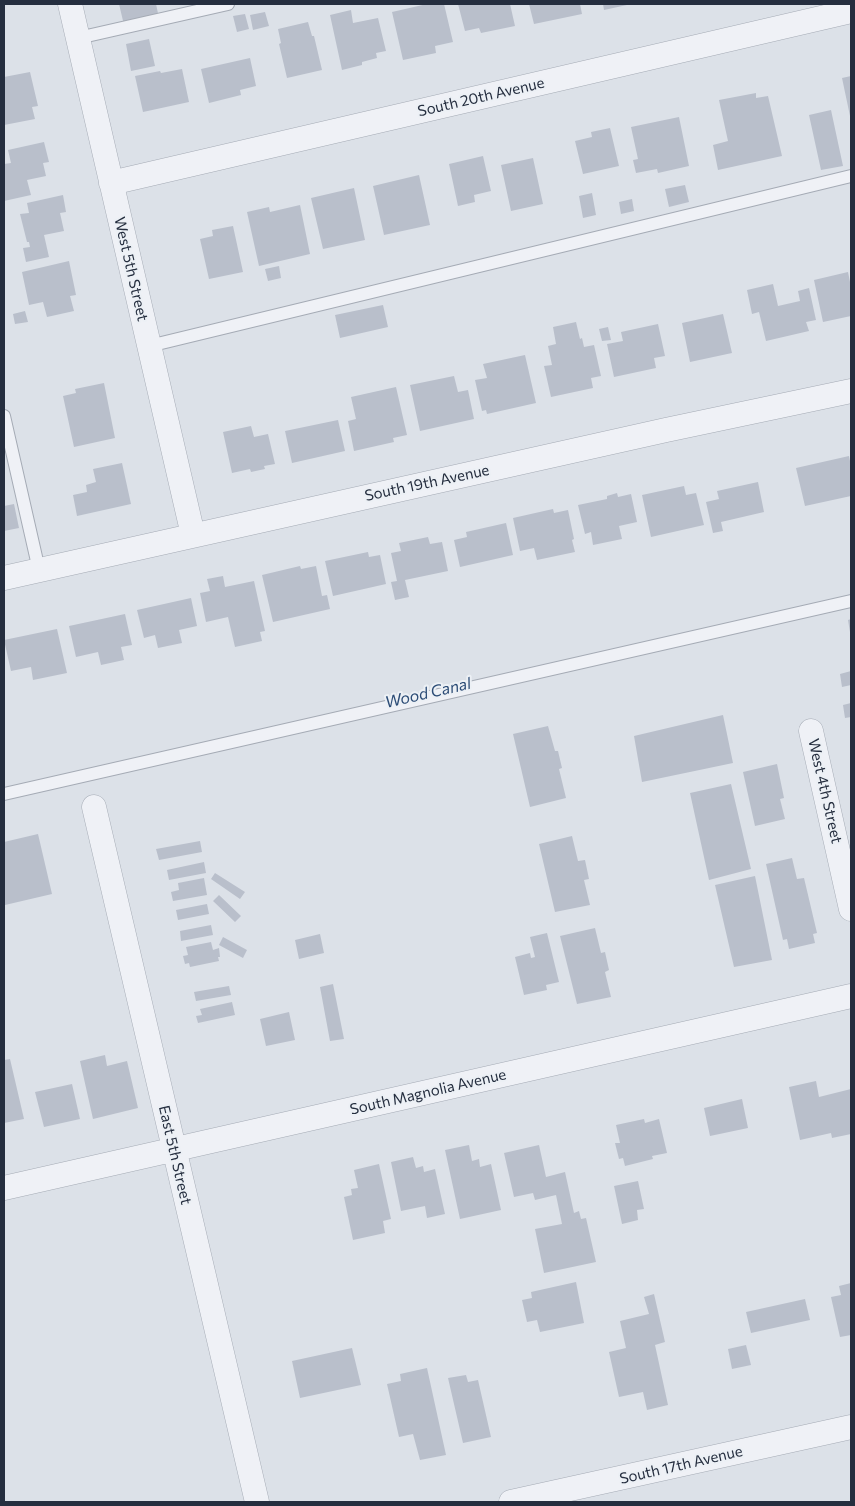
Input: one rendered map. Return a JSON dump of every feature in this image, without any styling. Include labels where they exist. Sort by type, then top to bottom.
[{"type":"street","name":"West 5th Street","points":[[70,4],[193,535]]},
{"type":"street","name":"South 20th Avenue","points":[[111,183],[851,11]]},
{"type":"street","name":"South 19th Avenue","points":[[4,578],[666,430],[851,391]]},
{"type":"street","name":"West 4th Street","points":[[812,731],[851,909]]},
{"type":"street","name":"East 5th Street","points":[[94,807],[258,1502]]},
{"type":"street","name":"South Magnolia Avenue","points":[[4,1188],[851,996]]},
{"type":"street","name":"South 17th Avenue","points":[[511,1502],[851,1427]]},
{"type":"lane","points":[[78,38],[228,4]]},
{"type":"lane","points":[[149,346],[851,176]]},
{"type":"lane","points":[[4,416],[38,570]]},
{"type":"lane","points":[[4,794],[851,601]]},
{"type":"building","points":[[119,4],[156,4],[159,18],[124,25]]},
{"type":"building","points":[[427,4],[444,4],[453,42],[435,46],[436,53],[403,60],[392,12]]},
{"type":"building","points":[[458,4],[510,4],[515,26],[481,33],[479,28],[465,31]]},
{"type":"building","points":[[529,4],[580,4],[582,14],[534,24]]},
{"type":"building","points":[[603,4],[627,4],[627,5],[604,10]]},
{"type":"building","points":[[351,10],[353,23],[378,18],[386,51],[376,53],[377,58],[362,62],[362,65],[342,70],[330,15]]},
{"type":"building","points":[[265,12],[269,26],[253,30],[250,15]]},
{"type":"building","points":[[245,14],[249,29],[237,32],[233,16]]},
{"type":"building","points":[[308,22],[312,36],[314,36],[322,70],[287,78],[279,44],[281,43],[278,29]]},
{"type":"building","points":[[149,39],[155,66],[131,71],[126,44]]},
{"type":"building","points":[[250,58],[256,86],[240,90],[241,95],[209,103],[201,69]]},
{"type":"building","points":[[182,69],[189,102],[143,112],[135,76]]},
{"type":"building","points":[[30,72],[38,106],[32,107],[35,119],[4,125],[4,77]]},
{"type":"building","points":[[851,76],[851,116],[850,116],[842,78]]},
{"type":"building","points":[[756,93],[756,98],[768,96],[782,156],[718,170],[713,145],[728,141],[719,100]]},
{"type":"building","points":[[831,110],[843,166],[821,170],[809,115]]},
{"type":"building","points":[[679,117],[689,166],[658,173],[657,169],[636,173],[633,160],[638,159],[631,127]]},
{"type":"building","points":[[610,128],[619,166],[583,174],[575,141],[592,137],[591,132]]},
{"type":"building","points":[[44,142],[49,162],[43,163],[46,176],[27,180],[31,195],[4,201],[4,164],[11,163],[8,150]]},
{"type":"building","points":[[483,156],[491,191],[474,195],[475,202],[458,206],[449,164]]},
{"type":"building","points":[[533,158],[543,204],[511,211],[501,165]]},
{"type":"building","points":[[419,175],[430,225],[384,235],[373,186]]},
{"type":"building","points":[[685,185],[689,202],[669,207],[665,189]]},
{"type":"building","points":[[354,188],[365,240],[323,249],[311,198]]},
{"type":"building","points":[[592,193],[596,215],[583,218],[579,196]]},
{"type":"building","points":[[63,195],[66,212],[60,213],[64,231],[44,235],[49,257],[26,262],[23,248],[30,247],[20,214],[29,213],[27,203]]},
{"type":"building","points":[[632,199],[634,211],[621,214],[619,202]]},
{"type":"building","points":[[300,205],[310,254],[259,266],[247,212],[269,207],[270,212]]},
{"type":"building","points":[[233,226],[243,272],[209,279],[200,239],[213,236],[212,230]]},
{"type":"building","points":[[69,261],[76,295],[70,296],[74,311],[47,317],[43,302],[29,305],[22,272]]},
{"type":"building","points":[[279,266],[281,278],[268,281],[265,269]]},
{"type":"building","points":[[848,272],[851,282],[851,316],[823,322],[814,280]]},
{"type":"building","points":[[773,284],[778,306],[800,301],[798,291],[809,288],[816,320],[806,322],[809,331],[766,341],[759,312],[752,314],[747,290]]},
{"type":"building","points":[[383,305],[388,327],[340,338],[335,315]]},
{"type":"building","points":[[25,311],[28,322],[15,324],[13,314]]},
{"type":"building","points":[[723,314],[732,353],[690,362],[682,323]]},
{"type":"building","points":[[576,322],[584,347],[594,345],[601,376],[591,378],[593,388],[551,397],[544,366],[552,365],[548,346],[556,344],[553,327]]},
{"type":"building","points":[[658,324],[665,356],[654,358],[656,368],[614,377],[607,344],[623,341],[621,332]]},
{"type":"building","points":[[608,327],[611,340],[602,341],[599,329]]},
{"type":"building","points":[[525,355],[536,403],[487,414],[486,410],[482,411],[475,380],[487,378],[483,364]]},
{"type":"building","points":[[454,376],[458,392],[468,390],[474,419],[420,431],[410,385]]},
{"type":"building","points":[[104,383],[115,438],[74,447],[63,396],[76,393],[75,389]]},
{"type":"building","points":[[396,387],[407,435],[393,438],[394,442],[354,451],[348,421],[356,419],[351,397]]},
{"type":"building","points":[[338,420],[345,451],[292,463],[285,431]]},
{"type":"building","points":[[251,426],[254,437],[268,434],[275,464],[264,466],[265,469],[251,472],[250,469],[232,473],[223,432]]},
{"type":"building","points":[[849,456],[851,496],[805,506],[796,468]]},
{"type":"building","points":[[122,463],[131,504],[77,516],[73,495],[87,492],[86,485],[96,482],[93,469]]},
{"type":"building","points":[[758,482],[764,512],[721,522],[723,531],[713,533],[706,502],[719,499],[717,491]]},
{"type":"building","points":[[684,486],[686,495],[696,493],[704,525],[651,537],[642,495]]},
{"type":"building","points":[[617,493],[618,497],[631,494],[637,522],[619,526],[622,539],[593,545],[591,532],[585,534],[578,505],[607,499],[607,496]]},
{"type":"building","points":[[14,504],[19,528],[4,531],[4,506]]},
{"type":"building","points":[[553,509],[554,513],[568,510],[575,552],[537,560],[534,548],[520,551],[513,518]]},
{"type":"building","points":[[506,523],[513,555],[460,567],[454,540],[467,537],[466,532]]},
{"type":"building","points":[[428,537],[430,544],[442,542],[448,571],[405,580],[409,597],[395,600],[391,582],[397,581],[391,553],[401,551],[399,543]]},
{"type":"building","points":[[368,552],[369,557],[380,555],[386,584],[333,596],[325,561]]},
{"type":"building","points":[[300,566],[301,569],[316,566],[322,596],[327,595],[330,609],[273,622],[262,575]]},
{"type":"building","points":[[223,576],[225,587],[254,581],[265,631],[260,632],[262,641],[235,647],[228,617],[206,622],[200,593],[210,591],[207,579]]},
{"type":"building","points":[[191,598],[197,626],[179,630],[182,643],[158,648],[155,635],[144,638],[137,610]]},
{"type":"building","points":[[125,614],[132,645],[121,647],[124,660],[101,665],[98,652],[76,657],[69,626]]},
{"type":"building","points":[[851,619],[851,632],[850,632],[848,620]]},
{"type":"building","points":[[57,629],[67,673],[33,680],[31,667],[11,671],[4,640]]},
{"type":"building","points":[[851,671],[851,685],[842,687],[840,674]]},
{"type":"building","points":[[851,703],[851,717],[845,718],[843,705]]},
{"type":"building","points":[[723,715],[733,763],[642,782],[634,736]]},
{"type":"building","points":[[548,726],[555,751],[558,751],[562,768],[559,769],[566,798],[530,807],[513,734]]},
{"type":"building","points":[[777,764],[784,798],[780,799],[785,819],[755,826],[743,772]]},
{"type":"building","points":[[731,784],[751,869],[709,880],[690,793]]},
{"type":"building","points":[[38,834],[52,894],[5,905],[4,842]]},
{"type":"building","points":[[572,836],[578,861],[585,860],[589,879],[584,880],[590,905],[555,912],[539,844]]},
{"type":"building","points":[[200,841],[202,852],[159,860],[156,849]]},
{"type":"building","points":[[792,858],[797,879],[804,878],[817,933],[813,934],[815,943],[789,949],[787,939],[783,940],[766,864]]},
{"type":"building","points":[[204,862],[206,873],[169,880],[167,870]]},
{"type":"building","points":[[215,873],[245,892],[240,899],[211,879]]},
{"type":"building","points":[[755,876],[772,960],[734,967],[715,885]]},
{"type":"building","points":[[204,878],[207,895],[173,901],[171,892],[179,890],[178,883]]},
{"type":"building","points":[[219,895],[241,916],[235,922],[213,901]]},
{"type":"building","points":[[207,904],[209,914],[178,920],[176,910]]},
{"type":"building","points":[[211,925],[213,935],[181,941],[180,931]]},
{"type":"building","points":[[595,928],[601,953],[605,952],[609,970],[605,972],[611,997],[577,1004],[560,936]]},
{"type":"building","points":[[547,933],[559,982],[546,985],[547,990],[524,995],[515,957],[530,953],[531,958],[535,957],[530,937]]},
{"type":"building","points":[[320,934],[324,953],[299,959],[295,940]]},
{"type":"building","points":[[223,937],[247,950],[243,958],[219,945]]},
{"type":"building","points":[[211,942],[213,950],[219,948],[219,961],[190,967],[189,963],[185,964],[183,956],[188,955],[186,947]]},
{"type":"building","points":[[333,984],[344,1039],[330,1041],[320,987]]},
{"type":"building","points":[[229,986],[231,995],[196,1001],[194,992]]},
{"type":"building","points":[[232,1002],[235,1015],[198,1023],[196,1016],[202,1015],[200,1009]]},
{"type":"building","points":[[289,1012],[295,1040],[266,1046],[260,1019]]},
{"type":"building","points":[[105,1055],[107,1066],[127,1061],[138,1108],[93,1119],[80,1061]]},
{"type":"building","points":[[10,1059],[24,1119],[4,1123],[4,1060]]},
{"type":"building","points":[[816,1081],[819,1097],[851,1089],[851,1134],[832,1138],[831,1133],[800,1140],[789,1087]]},
{"type":"building","points":[[72,1084],[80,1119],[44,1127],[35,1092]]},
{"type":"building","points":[[742,1099],[748,1128],[710,1136],[704,1108]]},
{"type":"building","points":[[644,1119],[645,1123],[659,1119],[667,1153],[652,1156],[653,1159],[625,1166],[623,1158],[619,1159],[615,1143],[620,1143],[616,1125]]},
{"type":"building","points":[[469,1145],[472,1161],[479,1159],[480,1167],[491,1164],[501,1210],[460,1219],[445,1150]]},
{"type":"building","points":[[539,1145],[546,1177],[565,1172],[574,1213],[579,1211],[581,1219],[586,1218],[596,1262],[544,1273],[535,1229],[562,1224],[556,1195],[535,1200],[533,1193],[514,1197],[504,1153]]},
{"type":"building","points":[[413,1157],[416,1168],[423,1166],[424,1172],[435,1169],[445,1214],[427,1218],[425,1206],[401,1211],[391,1162]]},
{"type":"building","points":[[379,1164],[391,1219],[383,1221],[385,1233],[353,1240],[344,1197],[352,1195],[351,1189],[358,1188],[354,1170]]},
{"type":"building","points":[[638,1181],[644,1209],[637,1210],[638,1220],[622,1224],[614,1186]]},
{"type":"building","points":[[576,1282],[584,1323],[540,1332],[537,1320],[527,1322],[522,1300],[532,1298],[531,1292]]},
{"type":"building","points":[[851,1283],[851,1335],[840,1337],[831,1297],[841,1295],[839,1286]]},
{"type":"building","points":[[654,1294],[665,1342],[655,1345],[668,1405],[647,1410],[643,1392],[619,1397],[609,1352],[626,1348],[620,1321],[649,1314],[644,1297]]},
{"type":"building","points":[[805,1299],[810,1320],[751,1333],[746,1312]]},
{"type":"building","points":[[746,1345],[751,1365],[732,1369],[728,1349]]},
{"type":"building","points":[[352,1348],[361,1385],[300,1398],[292,1361]]},
{"type":"building","points":[[427,1368],[446,1455],[420,1460],[413,1434],[399,1437],[387,1384],[401,1381],[400,1374]]},
{"type":"building","points":[[466,1375],[468,1382],[478,1380],[491,1437],[463,1443],[448,1378]]},
{"type":"water label","name":"Wood Canal","points":[[428,693]]}]
